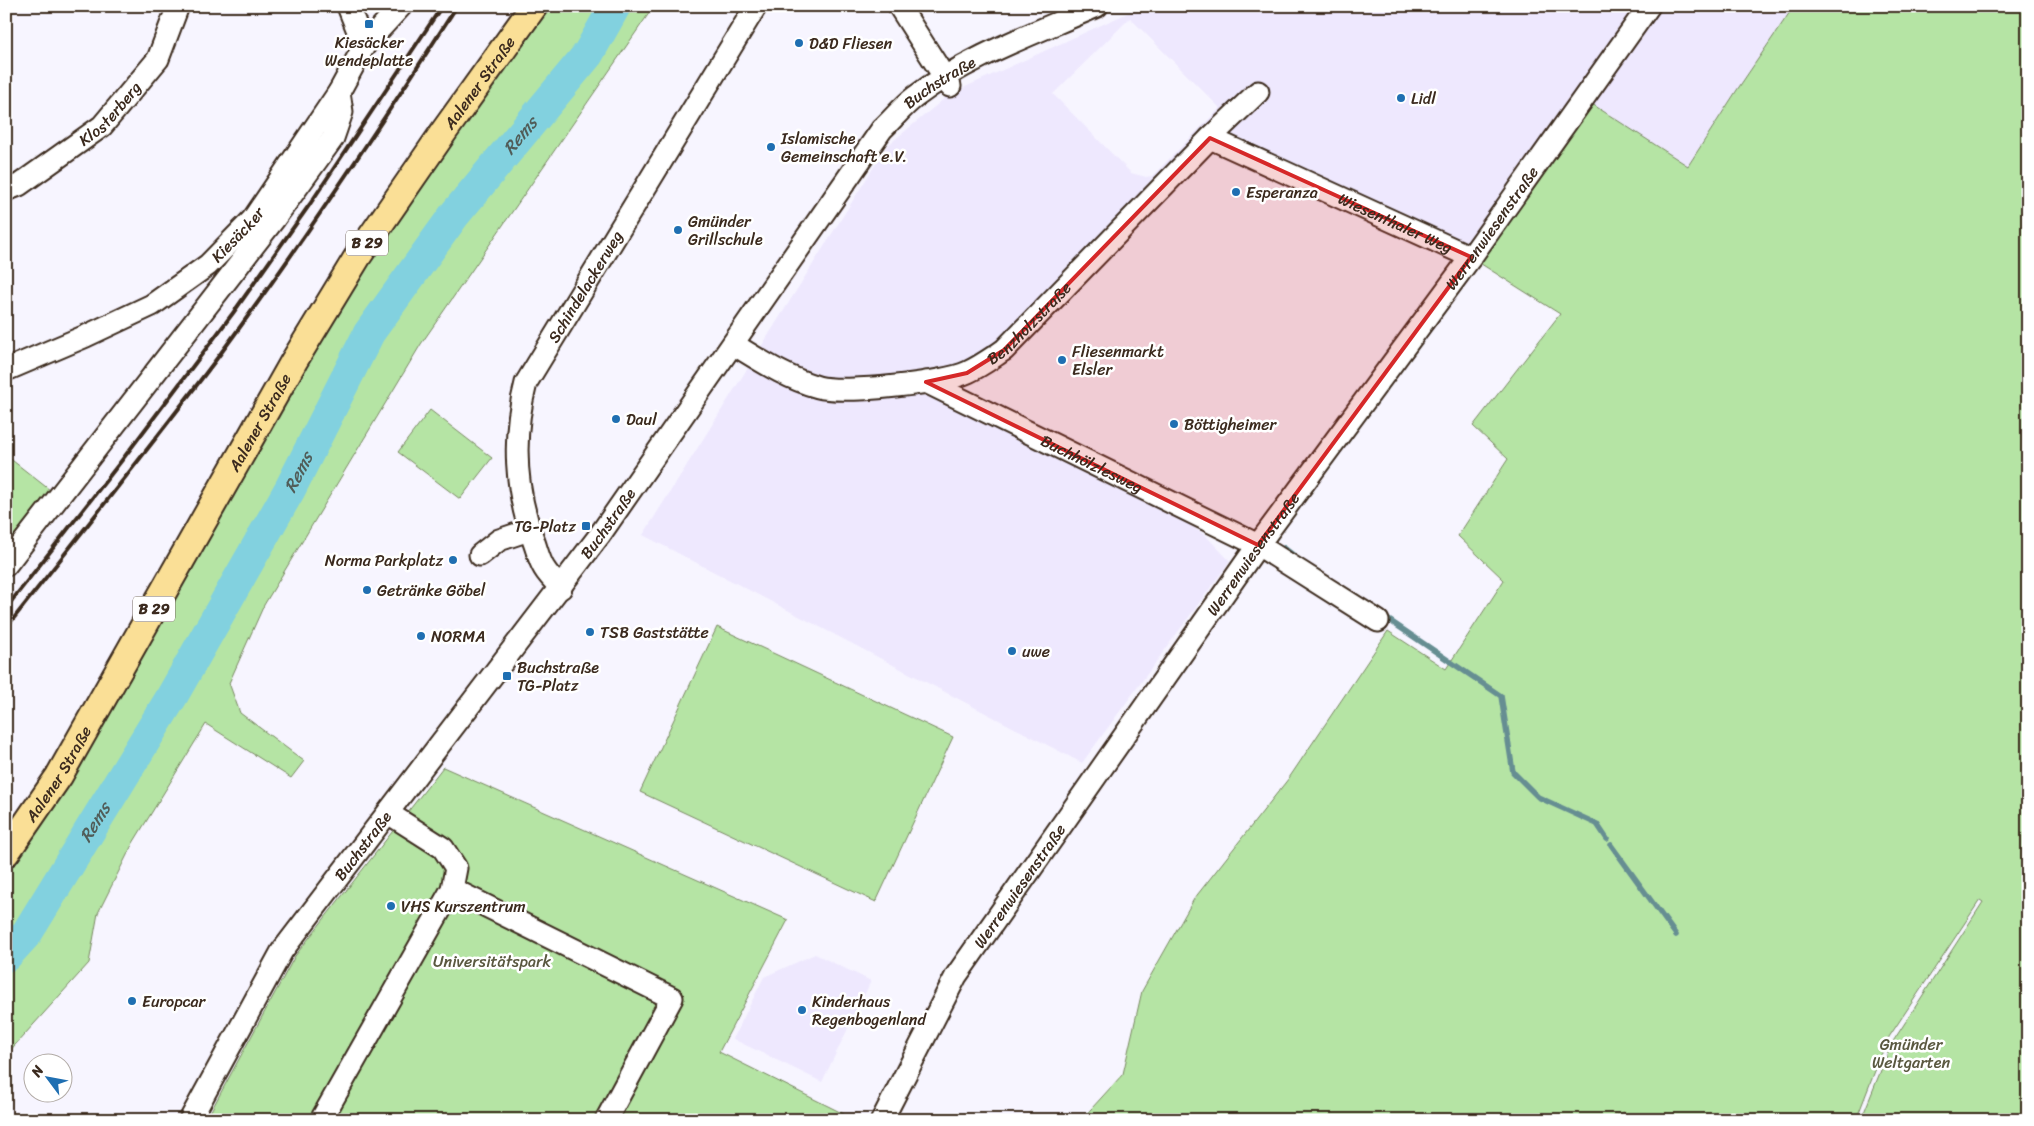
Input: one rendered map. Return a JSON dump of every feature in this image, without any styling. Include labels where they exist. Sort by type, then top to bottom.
[{"type":"main road","name":"Aalener Straße","points":[[6,853],[27,825],[68,761],[294,360],[358,256],[534,6]]},
{"type":"street","name":"Klosterberg","points":[[6,190],[19,185],[102,126],[158,59],[178,6]]},
{"type":"street","points":[[348,6],[364,46]]},
{"type":"street","name":"Kiesäcker","points":[[6,370],[152,305],[208,265],[253,219],[339,92],[364,46],[402,6]]},
{"type":"street","name":"Schindelackerweg","points":[[561,588],[543,567],[529,530],[518,481],[516,438],[520,406],[526,383],[756,6]]},
{"type":"street","points":[[899,6],[947,82]]},
{"type":"street","name":"Buchstraße","points":[[190,1120],[282,951],[612,519],[882,129],[914,98],[947,82],[985,56],[1097,6]]},
{"type":"street","name":"Werrenwiesenstraße","points":[[882,1120],[956,976],[1258,545],[1471,258],[1648,6]]},
{"type":"street","points":[[6,565],[275,218],[333,138],[342,112],[339,92]]},
{"type":"street","name":"Benzholzstraße","points":[[733,344],[784,375],[820,388],[871,389],[926,382],[967,373],[1004,350],[1210,138],[1258,92]]},
{"type":"street","name":"Wiesenthaler Weg","points":[[1210,138],[1471,258]]},
{"type":"street","name":"Buchhölzlesweg","points":[[926,382],[1258,545],[1378,621]]},
{"type":"street","points":[[480,555],[499,540],[529,530]]},
{"type":"street","points":[[321,1120],[452,889],[456,868],[442,848],[388,813]]},
{"type":"street","points":[[452,889],[672,998],[606,1120]]},
{"type":"highlighted area","points":[[1210,138],[1471,257],[1258,545],[926,382],[967,373],[1004,350]]},
{"type":"shaded area","points":[[1143,6],[1794,6],[1688,166],[1478,262],[1210,138],[1004,350],[927,382],[1128,481],[1206,536],[1230,561],[1082,763],[643,535],[887,146],[950,94]],"holes":[[[1130,18],[1220,108],[1152,176],[1146,177],[1131,173],[1053,94]]]},
{"type":"shaded area","name":"Kinderhaus Regenbogenland","points":[[815,954],[871,981],[822,1082],[733,1039],[764,977]]},
{"type":"green space","points":[[551,6],[654,6],[421,344],[264,605],[229,683],[240,713],[304,761],[291,778],[206,724],[133,843],[98,913],[89,963],[6,1055],[6,869],[54,800],[367,262]]},
{"type":"green space","name":"Gmünder Weltgarten","points":[[1794,6],[2028,6],[2028,1120],[1861,1120],[1892,1043],[1983,902],[1980,900],[1887,1040],[1856,1120],[1627,1120],[1624,1112],[1606,1120],[1081,1120],[1123,1074],[1142,991],[1194,899],[1289,778],[1388,631],[1446,669],[1504,580],[1458,536],[1508,459],[1473,426],[1560,314],[1478,262],[1592,104],[1688,166]]},
{"type":"green space","points":[[430,410],[492,458],[460,499],[398,452]]},
{"type":"green space","points":[[8,457],[55,494],[6,558],[6,459]]},
{"type":"green space","points":[[717,627],[953,737],[876,902],[640,792]]},
{"type":"green space","name":"Universitätspark","points":[[443,767],[788,920],[719,1052],[844,1114],[841,1120],[206,1120],[295,956]]},
{"type":"waterway","name":"Rems","points":[[6,956],[27,933],[171,698],[290,489],[369,333],[455,214],[588,54],[615,6]]},
{"type":"waterway","points":[[1284,548],[1293,555]]},
{"type":"waterway","points":[[1383,616],[1501,696],[1513,772],[1538,797],[1597,824],[1607,839]]},
{"type":"waterway","points":[[1611,845],[1676,935]]},
{"type":"railway","points":[[6,608],[122,460],[233,313],[310,204],[442,6]]},
{"type":"railway","points":[[6,628],[166,426],[218,357],[340,184],[457,6]]},
{"type":"place","name":"Kiesäcker Wendeplatte","points":[[369,24]]},
{"type":"place","name":"D&D Fliesen","points":[[799,43]]},
{"type":"place","name":"Lidl","points":[[1401,98]]},
{"type":"place","name":"Islamische Gemeinschaft e.V.","points":[[771,147]]},
{"type":"place","name":"Esperanza","points":[[1236,192]]},
{"type":"place","name":"Gmünder Grillschule","points":[[678,230]]},
{"type":"place","name":"Fliesenmarkt Elsler","points":[[1062,360]]},
{"type":"place","name":"Daul","points":[[616,419]]},
{"type":"place","name":"Böttigheimer","points":[[1174,424]]},
{"type":"place","name":"TG-Platz","points":[[586,526]]},
{"type":"place","name":"Norma Parkplatz","points":[[453,560]]},
{"type":"place","name":"Getränke Göbel","points":[[367,590]]},
{"type":"place","name":"TSB Gaststätte","points":[[590,632]]},
{"type":"place","name":"NORMA","points":[[421,636]]},
{"type":"place","name":"uwe","points":[[1012,651]]},
{"type":"place","name":"Buchstraße TG-Platz","points":[[507,676]]},
{"type":"place","name":"VHS Kurszentrum","points":[[391,906]]},
{"type":"place","name":"Europcar","points":[[132,1001]]},
{"type":"place","name":"Kinderhaus Regenbogenland","points":[[802,1010]]}]
